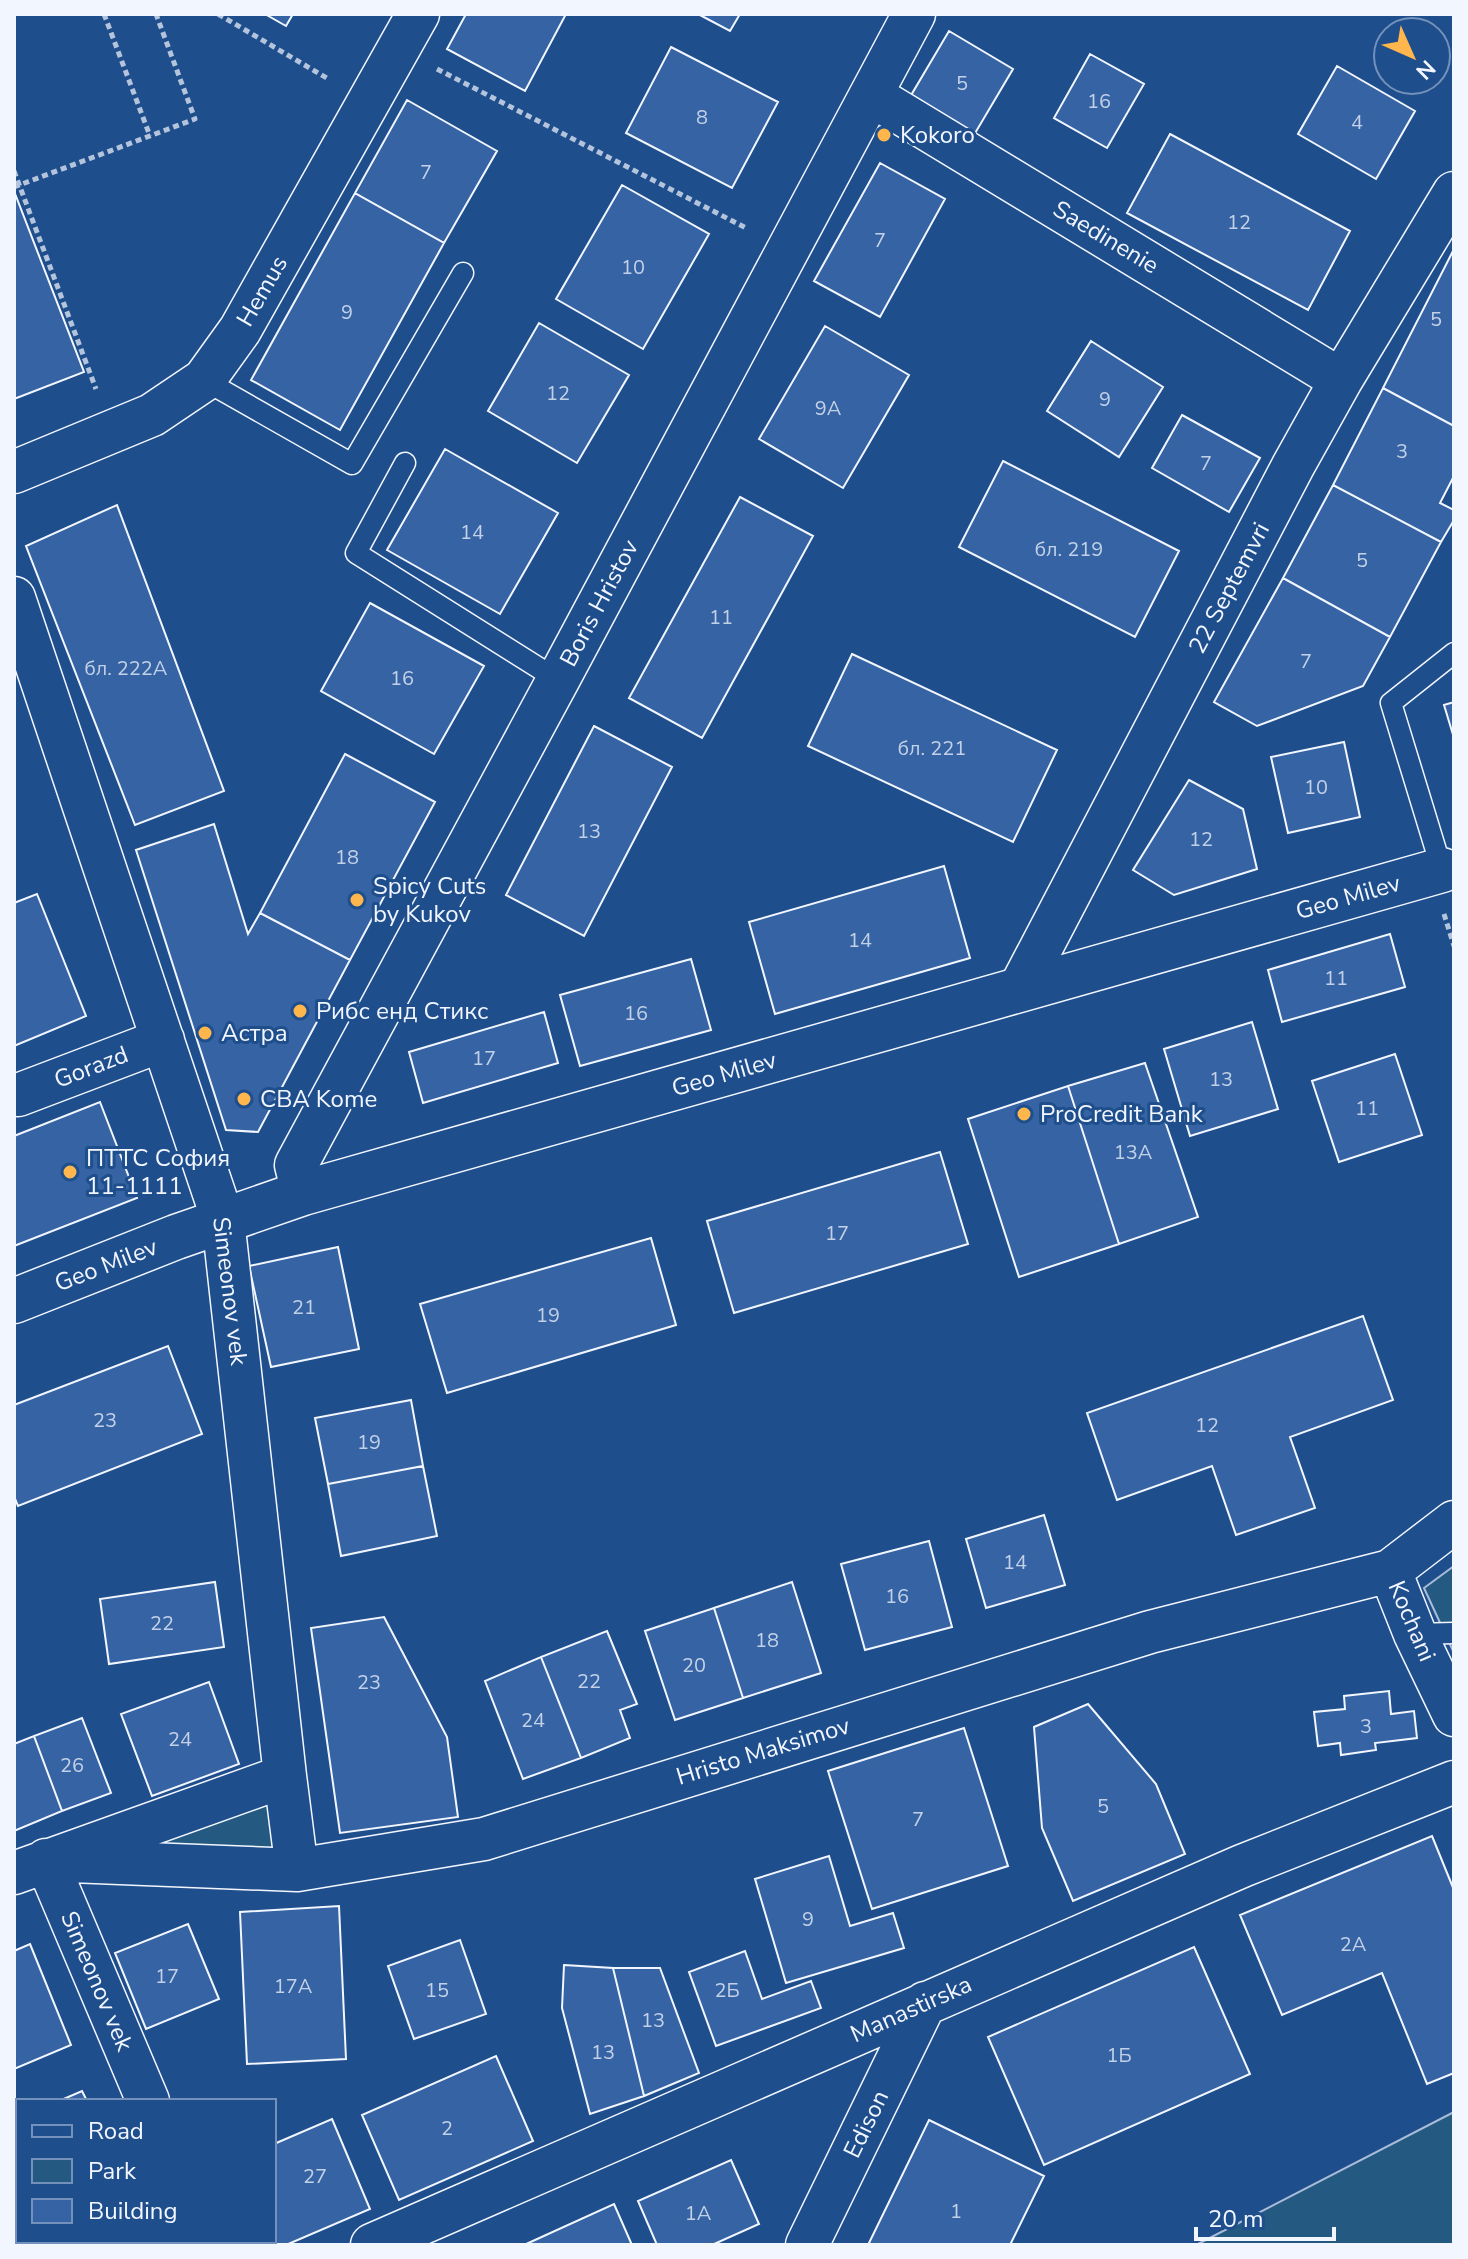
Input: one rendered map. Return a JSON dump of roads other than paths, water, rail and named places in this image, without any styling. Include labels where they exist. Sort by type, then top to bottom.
[{"type":"street","name":"Boris Hristov","points":[[303,1193],[296,1165],[914,14]]},
{"type":"street","name":"Hemus","points":[[14,472],[152,415],[204,380],[240,330],[408,32]]},
{"type":"street","name":"Saedinenie","points":[[871,95],[1341,380]]},
{"type":"street","name":"22 Septemvri","points":[[1019,990],[1286,480],[1341,380],[1454,193]]},
{"type":"street","name":"Simeonov vek","points":[[14,598],[223,1220],[297,1870]]},
{"type":"street","name":"Geo Milev","points":[[14,1301],[223,1220],[303,1193],[1019,990],[1442,887]]},
{"type":"street","name":"Gorazd","points":[[18,1095],[163,1040]]},
{"type":"street","name":"Hristo Maksimov","points":[[30,1866],[297,1870],[484,1839],[1150,1632],[1390,1571],[1454,1522]]},
{"type":"street","name":"Kochani","points":[[1390,1571],[1434,1634],[1454,1715]]},
{"type":"street","points":[[30,1866],[285,1776]]},
{"type":"street","name":"Manastirska","points":[[372,2245],[1242,1866],[1454,1782]]},
{"type":"street","name":"Simeonov vek","points":[[30,1866],[147,2099]]},
{"type":"street","name":"Edison","points":[[807,2245],[925,2003]]},
{"type":"lane","points":[[204,380],[352,464],[463,273]]},
{"type":"lane","points":[[405,463],[356,553],[558,680]]},
{"type":"lane","points":[[1442,887],[1391,703],[1454,653]]},
{"type":"place","name":"Kokoro","points":[[884,135]]},
{"type":"place","name":"Spicy Cuts by Kukov","points":[[357,900]]},
{"type":"place","name":"Рибс енд Стикс","points":[[300,1011]]},
{"type":"place","name":"Астра","points":[[205,1033]]},
{"type":"place","name":"CBA Kome","points":[[244,1099]]},
{"type":"place","name":"ProCredit Bank","points":[[1024,1114]]},
{"type":"place","name":"ПТТС София 11-1111","points":[[70,1172]]}]
